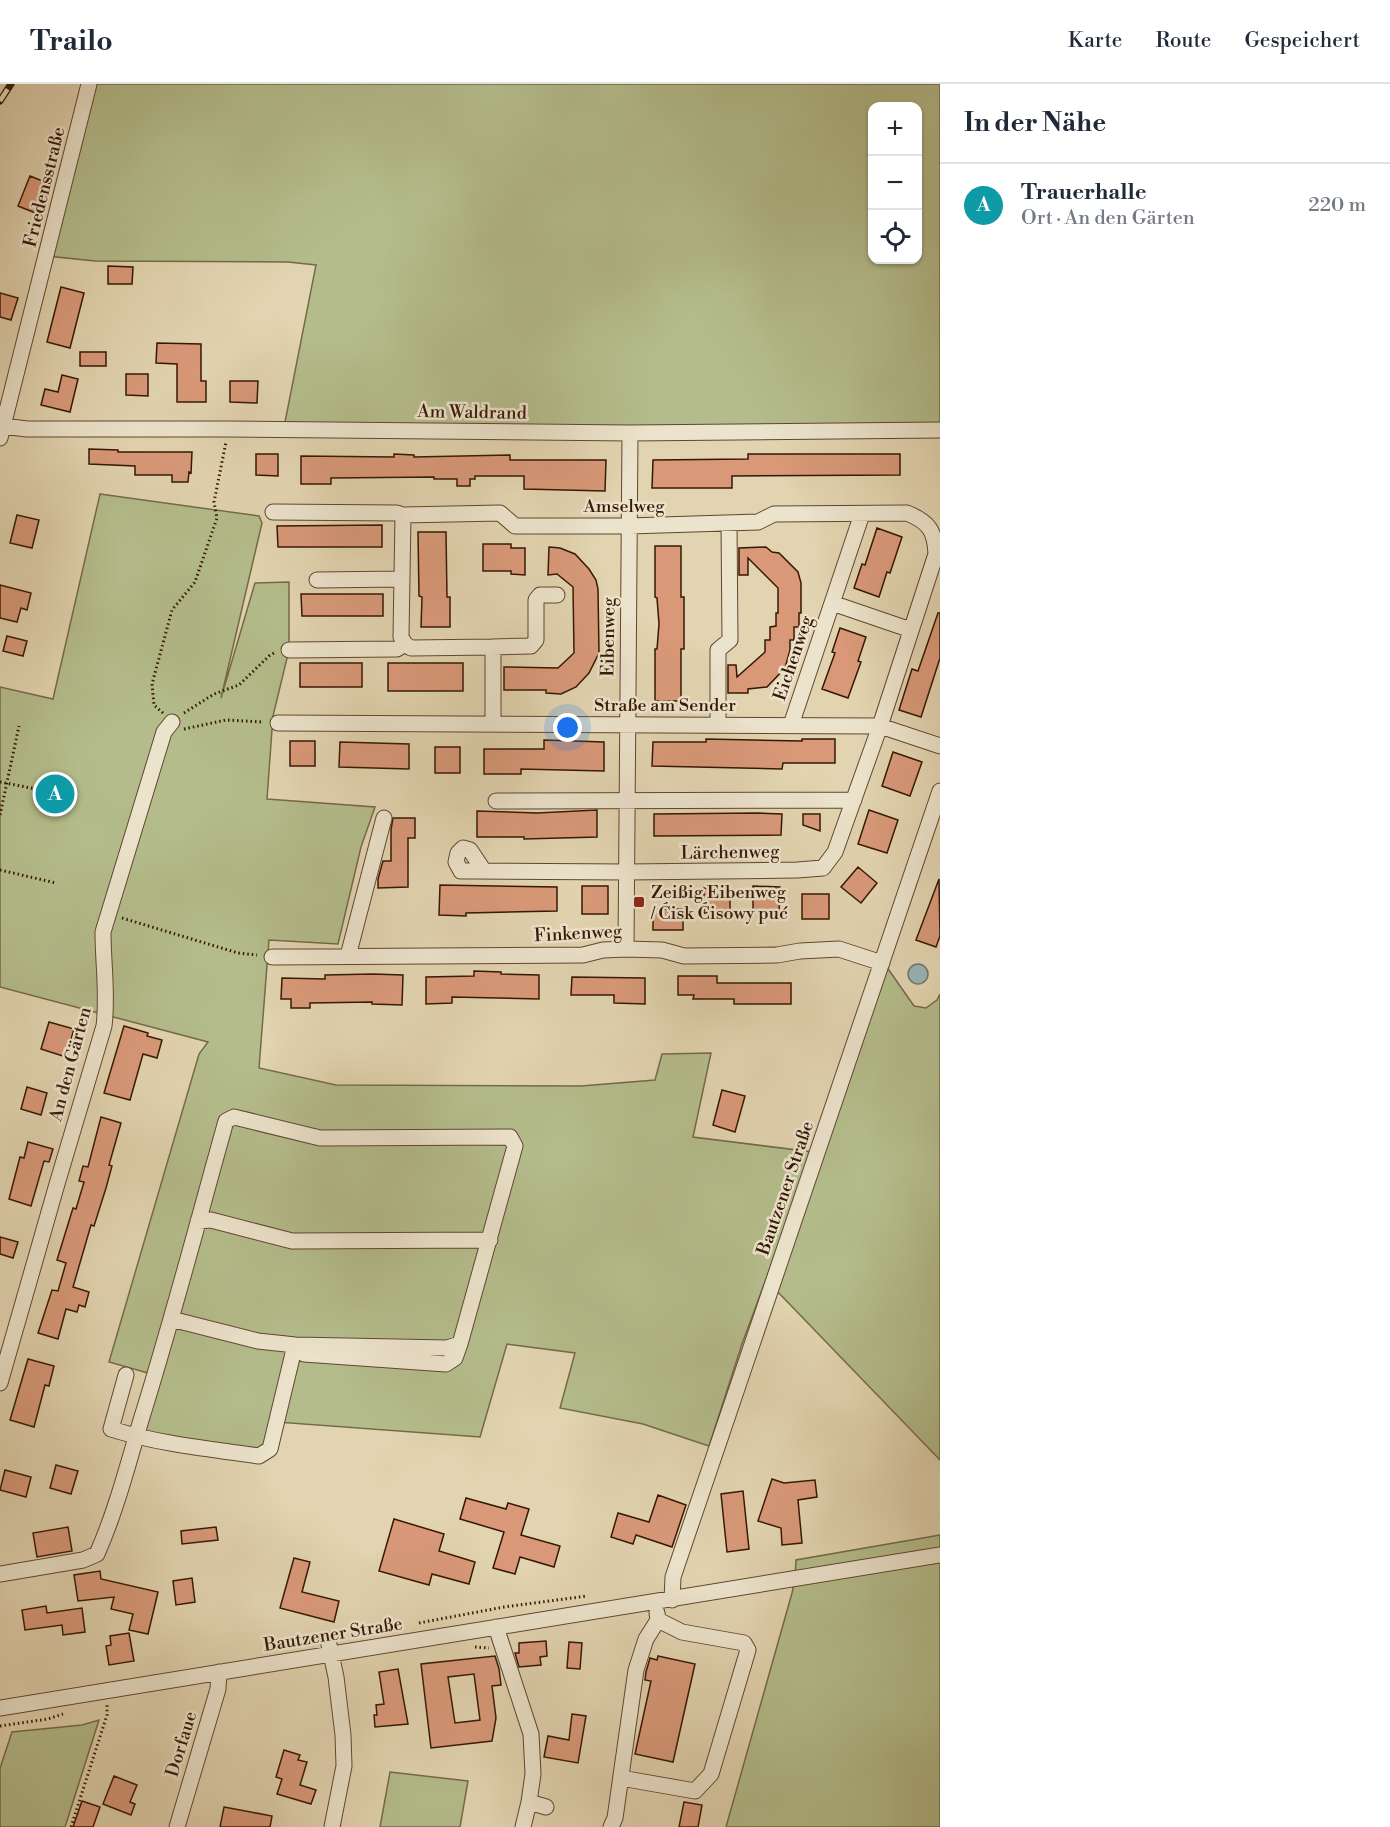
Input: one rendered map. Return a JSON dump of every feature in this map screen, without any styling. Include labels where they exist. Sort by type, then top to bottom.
[{"type":"street","name":"Friedensstraße","points":[[2,432],[89,84]]},
{"type":"street","name":"Am Waldrand","points":[[2,432],[27,429],[229,429],[630,434],[940,430]]},
{"type":"street","name":"Eibenweg","points":[[626,949],[630,434]]},
{"type":"street","name":"Amselweg","points":[[273,512],[397,513],[403,515],[500,513],[514,526],[729,524],[759,522],[774,514],[907,513],[920,518],[928,526],[935,538],[936,554],[880,726]]},
{"type":"street","name":"Eichenweg","points":[[791,725],[862,514]]},
{"type":"street","points":[[403,515],[401,637],[411,648],[531,646],[536,640],[536,600],[540,595],[557,595]]},
{"type":"street","points":[[718,725],[718,650],[730,640],[729,524]]},
{"type":"street","points":[[317,580],[402,579]]},
{"type":"street","name":"Eichenweg","points":[[832,603],[911,630]]},
{"type":"street","points":[[289,650],[397,649],[405,644]]},
{"type":"street","points":[[493,647],[493,724]]},
{"type":"street","name":"Straße am Sender","points":[[278,723],[880,726],[940,746]]},
{"type":"street","name":"Lärchenweg","points":[[484,871],[627,872],[823,868],[836,852],[880,726]]},
{"type":"street","name":"An den Gärten","points":[[0,1383],[104,1026],[107,1003],[103,932],[168,727]]},
{"type":"street","name":"Bautzener Straße","points":[[672,1600],[673,1577],[940,791]]},
{"type":"street","points":[[496,801],[854,800]]},
{"type":"street","points":[[348,956],[384,818]]},
{"type":"street","name":"Finkenweg","points":[[272,957],[583,955],[603,950],[626,949],[662,950],[684,956],[777,955],[839,949],[882,963]]},
{"type":"street","points":[[0,1574],[83,1560],[97,1554],[107,1532],[136,1437],[226,1121],[234,1117],[320,1138],[510,1137],[515,1146],[460,1344],[447,1348],[295,1345],[258,1341],[171,1319]]},
{"type":"street","points":[[198,1221],[212,1220],[292,1241],[490,1240]]},
{"type":"street","points":[[126,1375],[111,1429],[136,1437],[259,1456],[270,1449],[295,1345]]},
{"type":"street","name":"Bautzener Straße","points":[[0,1708],[219,1672],[330,1647],[672,1600],[940,1555]]},
{"type":"street","points":[[611,1827],[615,1818],[636,1670],[646,1639],[658,1620],[656,1602]]},
{"type":"street","points":[[621,1778],[695,1791],[711,1774],[748,1650],[744,1643],[682,1632],[658,1620]]},
{"type":"street","points":[[496,1626],[531,1734],[533,1774],[523,1827]]},
{"type":"street","points":[[330,1647],[343,1735],[344,1766],[332,1827]]},
{"type":"street","name":"Dorfaue","points":[[177,1827],[218,1689],[219,1672]]},
{"type":"street","points":[[529,1802],[546,1807]]},
{"type":"path","points":[[168,727],[154,705],[152,684],[172,610],[195,582],[217,518],[214,502],[229,429]]},
{"type":"path","points":[[168,727],[214,694],[239,685],[269,656],[289,650]]},
{"type":"path","points":[[168,727],[226,720],[278,723]]},
{"type":"path","points":[[0,815],[19,726]]},
{"type":"path","points":[[0,782],[36,789]]},
{"type":"path","points":[[0,870],[56,883]]},
{"type":"path","points":[[108,915],[238,953],[272,957]]},
{"type":"path","points":[[71,1827],[107,1714],[106,1691]]},
{"type":"green space","points":[[89,84],[940,84],[940,431],[630,433],[285,422],[316,265],[288,262],[95,261],[47,256]]},
{"type":"green space","points":[[100,494],[259,516],[262,523],[221,698],[255,583],[289,582],[289,650],[273,716],[267,799],[375,807],[361,847],[338,944],[269,940],[259,1068],[336,1085],[581,1086],[655,1080],[662,1054],[711,1053],[693,1137],[813,1152],[742,1344],[709,1446],[643,1424],[560,1408],[575,1353],[507,1344],[480,1437],[277,1422],[270,1449],[136,1437],[155,1375],[109,1362],[199,1054],[208,1042],[0,987],[0,687],[53,699]]},
{"type":"green space","points":[[884,963],[914,1006],[926,1008],[937,1000],[940,994],[940,1460],[776,1290]]},
{"type":"green space","points":[[940,1535],[940,1555],[795,1578],[796,1560]]},
{"type":"green space","points":[[940,1556],[940,1827],[726,1827],[795,1579]]},
{"type":"green space","points":[[99,1720],[65,1827],[0,1827],[0,1768],[12,1732],[82,1725]]},
{"type":"green space","points":[[390,1772],[468,1781],[460,1827],[380,1827]]},
{"type":"water","points":[[918,964],[925,967],[928,974],[925,981],[918,984],[911,981],[908,974],[911,967]]},
{"type":"building","points":[[30,176],[50,184],[38,214],[18,206]]},
{"type":"building","points":[[108,266],[133,267],[132,284],[108,284]]},
{"type":"building","points":[[61,287],[84,293],[70,348],[47,342]]},
{"type":"building","points":[[0,293],[18,298],[11,320],[0,317]]},
{"type":"building","points":[[157,343],[201,344],[201,381],[206,381],[206,402],[177,402],[177,364],[156,363]]},
{"type":"building","points":[[80,352],[106,352],[106,366],[80,366]]},
{"type":"building","points":[[126,374],[148,374],[148,396],[126,395]]},
{"type":"building","points":[[62,375],[78,379],[70,412],[41,405],[45,389],[58,392]]},
{"type":"building","points":[[230,381],[258,381],[257,403],[230,402]]},
{"type":"building","points":[[89,449],[118,450],[118,452],[192,452],[191,473],[189,472],[188,482],[172,482],[172,475],[135,475],[135,466],[89,464]]},
{"type":"building","points":[[256,454],[278,454],[278,476],[256,475]]},
{"type":"building","points":[[394,454],[414,455],[414,457],[510,455],[510,460],[606,460],[605,491],[524,489],[524,476],[475,476],[475,479],[470,479],[470,486],[457,486],[457,479],[434,479],[434,477],[331,478],[331,484],[301,484],[301,456],[394,457]]},
{"type":"building","points":[[748,454],[900,454],[900,475],[732,476],[732,488],[652,488],[653,460],[748,459]]},
{"type":"building","points":[[17,515],[39,520],[32,548],[10,543]]},
{"type":"building","points":[[382,525],[382,547],[278,547],[277,526]]},
{"type":"building","points":[[877,528],[902,537],[879,597],[854,588],[862,564],[865,565]]},
{"type":"building","points":[[418,532],[446,532],[450,627],[421,627],[422,597],[419,596]]},
{"type":"building","points":[[483,544],[511,544],[511,548],[525,548],[525,575],[511,574],[511,571],[483,571]]},
{"type":"building","points":[[655,546],[681,546],[684,649],[681,649],[681,701],[655,701],[655,649],[657,649],[659,624],[657,598],[655,597]]},
{"type":"building","points":[[549,547],[560,548],[575,554],[596,580],[599,653],[589,673],[576,687],[561,694],[546,693],[546,690],[504,690],[504,667],[558,668],[574,653],[573,587],[557,574],[548,575]]},
{"type":"building","points":[[766,547],[772,552],[779,553],[798,572],[801,583],[799,627],[794,627],[794,640],[790,640],[785,668],[767,687],[748,689],[748,693],[728,693],[728,665],[736,665],[737,677],[765,652],[765,640],[770,640],[770,627],[776,626],[778,588],[748,558],[748,575],[739,575],[739,548]]},
{"type":"building","points":[[0,585],[31,593],[27,610],[21,608],[17,622],[0,618]]},
{"type":"building","points":[[301,594],[383,594],[383,616],[302,616]]},
{"type":"building","points":[[938,613],[940,613],[940,658],[921,717],[899,710],[912,669],[918,671]]},
{"type":"building","points":[[840,628],[866,637],[858,661],[861,662],[848,698],[822,689],[835,653],[832,652]]},
{"type":"building","points":[[7,636],[27,641],[23,656],[3,651]]},
{"type":"building","points":[[300,663],[362,663],[362,687],[300,687]]},
{"type":"building","points":[[388,663],[463,663],[463,691],[388,691]]},
{"type":"building","points":[[706,739],[802,741],[802,739],[835,739],[835,763],[783,763],[782,769],[652,766],[653,742],[706,742]]},
{"type":"building","points":[[544,740],[604,742],[604,771],[521,769],[521,774],[484,774],[484,749],[544,749]]},
{"type":"building","points":[[290,741],[315,741],[315,766],[290,766]]},
{"type":"building","points":[[340,742],[409,744],[409,769],[339,767]]},
{"type":"building","points":[[435,747],[460,747],[460,773],[435,773]]},
{"type":"building","points":[[893,752],[922,762],[910,796],[882,786]]},
{"type":"building","points":[[45,785],[69,790],[66,803],[42,798]]},
{"type":"building","points":[[597,810],[597,837],[524,839],[524,837],[477,837],[477,811],[537,813]]},
{"type":"building","points":[[869,810],[898,820],[887,853],[858,844]]},
{"type":"building","points":[[654,814],[782,814],[781,835],[654,836]]},
{"type":"building","points":[[803,814],[820,814],[820,831],[803,825]]},
{"type":"building","points":[[393,818],[415,818],[415,838],[408,838],[408,887],[378,888],[383,861],[391,861]]},
{"type":"building","points":[[858,867],[877,883],[861,903],[841,887]]},
{"type":"building","points":[[939,879],[940,936],[936,947],[916,940]]},
{"type":"building","points":[[440,885],[557,887],[557,911],[466,913],[466,916],[439,915]]},
{"type":"building","points":[[582,886],[608,886],[608,914],[582,914]]},
{"type":"building","points":[[753,886],[780,887],[779,912],[753,912]]},
{"type":"building","points":[[704,888],[730,888],[730,913],[704,913]]},
{"type":"building","points":[[802,894],[829,894],[829,919],[802,919]]},
{"type":"building","points":[[653,909],[683,909],[683,930],[653,930]]},
{"type":"building","points":[[474,971],[539,975],[539,999],[452,997],[452,1003],[426,1004],[426,977],[474,976]]},
{"type":"building","points":[[325,975],[403,975],[402,1005],[372,1004],[372,1002],[310,1003],[310,1008],[291,1008],[291,999],[281,999],[282,978],[325,979]]},
{"type":"building","points":[[678,976],[717,976],[717,983],[791,983],[791,1004],[734,1004],[734,999],[693,999],[694,995],[678,995]]},
{"type":"building","points":[[572,977],[645,978],[645,1004],[614,1003],[614,995],[571,995]]},
{"type":"building","points":[[49,1022],[74,1029],[66,1057],[41,1049]]},
{"type":"building","points":[[124,1026],[162,1040],[157,1058],[143,1054],[130,1100],[104,1093]]},
{"type":"building","points":[[27,1087],[47,1093],[41,1115],[21,1109]]},
{"type":"building","points":[[722,1090],[745,1096],[735,1132],[713,1125]]},
{"type":"building","points":[[101,1117],[121,1123],[109,1165],[112,1166],[106,1188],[94,1226],[91,1225],[73,1287],[89,1292],[85,1307],[79,1305],[77,1312],[66,1309],[58,1339],[38,1333],[52,1290],[58,1291],[66,1263],[57,1260],[73,1208],[76,1209],[84,1182],[79,1181],[83,1166],[88,1167]]},
{"type":"building","points":[[28,1142],[53,1149],[49,1162],[44,1161],[31,1206],[9,1199],[20,1157],[24,1158]]},
{"type":"building","points":[[0,1237],[18,1242],[13,1258],[0,1254]]},
{"type":"building","points":[[28,1359],[54,1366],[49,1386],[45,1385],[34,1427],[10,1420]]},
{"type":"building","points":[[56,1465],[78,1471],[71,1494],[50,1488]]},
{"type":"building","points":[[5,1470],[31,1477],[26,1497],[0,1490]]},
{"type":"building","points":[[772,1479],[784,1483],[815,1480],[817,1497],[798,1500],[802,1543],[782,1545],[781,1528],[758,1521]]},
{"type":"building","points":[[743,1491],[749,1549],[727,1552],[721,1494]]},
{"type":"building","points":[[658,1495],[686,1505],[672,1547],[636,1535],[633,1544],[611,1537],[618,1513],[649,1522]]},
{"type":"building","points":[[466,1498],[506,1509],[508,1503],[529,1509],[521,1535],[560,1546],[554,1567],[520,1557],[515,1574],[493,1568],[504,1532],[460,1519]]},
{"type":"building","points":[[394,1519],[444,1534],[439,1551],[475,1562],[469,1584],[432,1574],[429,1585],[379,1571]]},
{"type":"building","points":[[68,1527],[72,1551],[37,1557],[33,1533]]},
{"type":"building","points":[[216,1527],[218,1540],[182,1544],[181,1531]]},
{"type":"building","points":[[294,1558],[310,1562],[302,1592],[339,1601],[334,1622],[280,1608]]},
{"type":"building","points":[[100,1571],[101,1579],[158,1592],[148,1634],[129,1630],[133,1614],[111,1609],[114,1597],[78,1601],[74,1575]]},
{"type":"building","points":[[192,1578],[195,1602],[176,1605],[173,1581]]},
{"type":"building","points":[[46,1606],[47,1613],[82,1608],[85,1632],[63,1635],[62,1625],[25,1630],[22,1610]]},
{"type":"building","points":[[129,1633],[134,1661],[109,1665],[106,1646],[111,1645],[110,1636]]},
{"type":"building","points":[[546,1641],[547,1656],[540,1657],[541,1665],[519,1667],[515,1653],[519,1653],[519,1643]]},
{"type":"building","points":[[569,1642],[582,1643],[580,1669],[567,1668]]},
{"type":"building","points":[[495,1656],[501,1685],[492,1686],[496,1718],[492,1741],[431,1748],[421,1664]],"holes":[[[474,1674],[480,1720],[455,1723],[448,1677]]]},
{"type":"building","points":[[658,1656],[695,1664],[673,1762],[635,1754],[651,1681],[645,1680],[646,1672],[650,1658],[657,1660]]},
{"type":"building","points":[[398,1669],[408,1724],[375,1727],[376,1705],[384,1704],[379,1672]]},
{"type":"building","points":[[572,1714],[586,1716],[578,1763],[544,1757],[548,1736],[569,1740]]},
{"type":"building","points":[[284,1750],[300,1755],[298,1760],[307,1762],[300,1785],[316,1790],[311,1804],[277,1794],[282,1779],[276,1777]]},
{"type":"building","points":[[114,1776],[137,1785],[130,1802],[135,1804],[131,1815],[103,1804]]},
{"type":"building","points":[[82,1801],[100,1807],[93,1827],[73,1827]]},
{"type":"building","points":[[684,1802],[702,1805],[698,1827],[679,1827]]},
{"type":"building","points":[[224,1807],[272,1816],[270,1827],[220,1827]]},
{"type":"railway","points":[[0,101],[11,84]]},
{"type":"place","name":"Trauerhalle","points":[[55,794]]},
{"type":"place","name":"Zeißig Eibenweg / Ćisk Ćisowy puć","points":[[639,902]]}]
